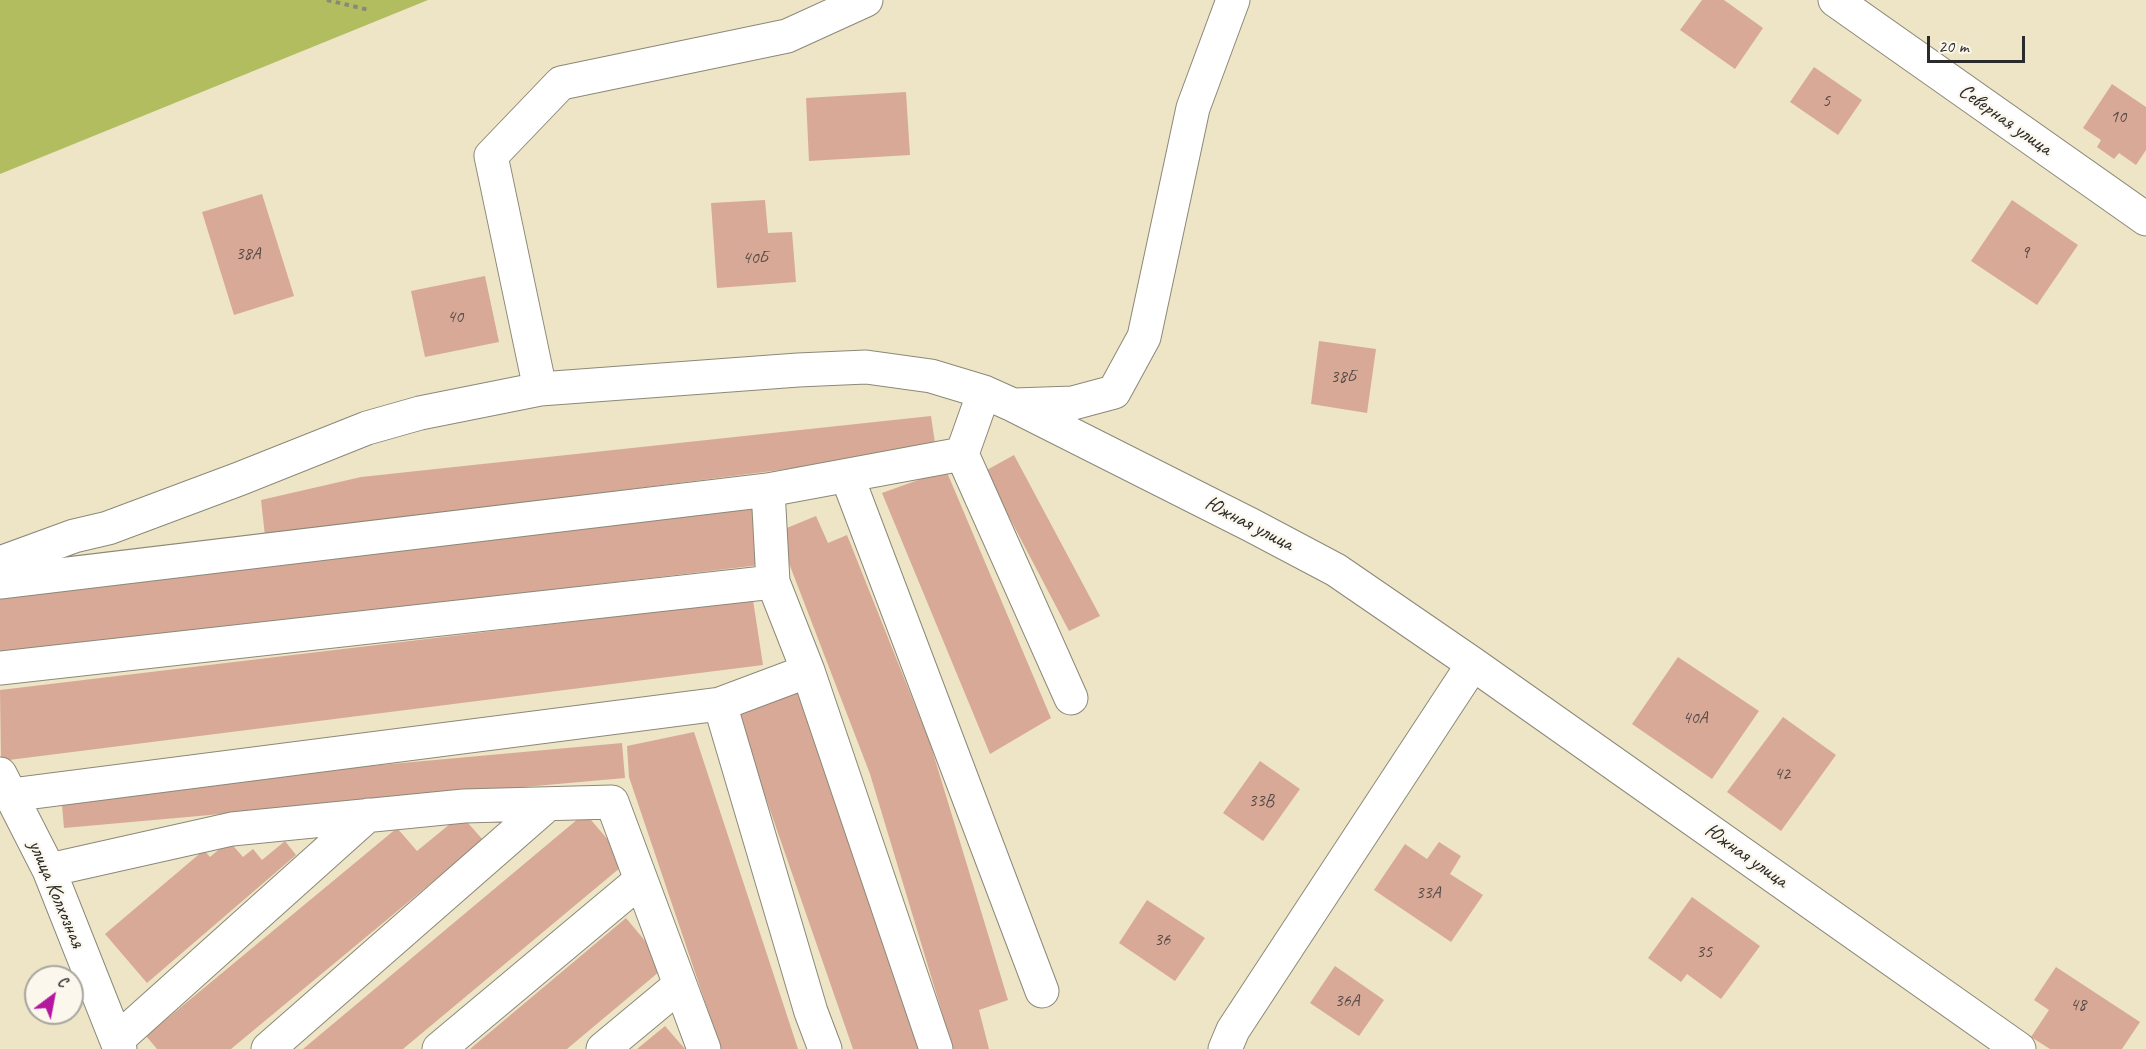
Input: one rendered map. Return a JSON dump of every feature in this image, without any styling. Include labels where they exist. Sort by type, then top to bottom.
[{"type":"street","points":[[540,389],[491,156],[561,83],[787,36],[866,0]]},
{"type":"street","points":[[0,563],[74,536],[108,528],[367,428],[420,413],[540,389],[866,367],[931,376],[998,399],[1073,403],[1114,392],[1144,337],[1193,108],[1233,0]]},
{"type":"street","name":"Северная улица","points":[[1835,0],[2146,219]]},
{"type":"street","points":[[0,582],[768,490],[847,476],[962,454],[998,399]]},
{"type":"street","name":"Южная улица","points":[[998,399],[1336,570],[2019,1049]]},
{"type":"street","points":[[962,454],[1071,698]]},
{"type":"street","points":[[847,476],[1042,991]]},
{"type":"street","points":[[768,490],[773,582],[808,670],[936,1049]]},
{"type":"street","points":[[0,668],[773,582]]},
{"type":"street","points":[[1225,1049],[1233,1030],[1473,664]]},
{"type":"street","points":[[5,785],[720,704],[808,670]]},
{"type":"street","points":[[720,704],[811,1012],[825,1049]]},
{"type":"street","name":"улица Колхозная","points":[[5,785],[49,870],[118,1045]]},
{"type":"street","points":[[49,870],[232,829],[464,806],[612,802],[704,1049]]},
{"type":"street","points":[[268,1049],[548,804]]},
{"type":"street","points":[[118,1045],[368,815]]},
{"type":"street","points":[[439,1049],[641,880]]},
{"type":"street","points":[[603,1049],[680,985]]},
{"type":"path","points":[[327,0],[369,10]]},
{"type":"green space","points":[[0,0],[428,0],[0,174]]},
{"type":"building","points":[[1702,0],[1724,0],[1763,28],[1735,69],[1680,30]]},
{"type":"building","points":[[1814,67],[1862,100],[1838,135],[1790,102]]},
{"type":"building","points":[[2112,84],[2146,107],[2146,150],[2136,165],[2119,153],[2114,159],[2097,147],[2101,140],[2083,128]]},
{"type":"building","points":[[906,92],[910,155],[809,161],[806,98]]},
{"type":"building","points":[[262,194],[294,296],[234,315],[202,212]]},
{"type":"building","points":[[765,200],[768,233],[792,232],[796,282],[717,288],[711,203]]},
{"type":"building","points":[[2012,200],[2078,245],[2037,305],[1971,261]]},
{"type":"building","points":[[485,276],[499,342],[425,357],[411,291]]},
{"type":"building","points":[[1319,341],[1376,349],[1367,413],[1311,404]]},
{"type":"building","points":[[931,416],[936,450],[265,536],[261,500],[361,477]]},
{"type":"building","points":[[1014,455],[1100,616],[1069,631],[985,471]]},
{"type":"building","points":[[946,470],[1051,718],[990,754],[882,493]]},
{"type":"building","points":[[754,500],[760,565],[0,655],[0,593]]},
{"type":"building","points":[[816,516],[828,543],[847,535],[930,743],[1008,1000],[979,1010],[989,1049],[953,1049],[870,774],[777,532]]},
{"type":"building","points":[[753,600],[763,665],[1,761],[0,690]]},
{"type":"building","points":[[1678,657],[1759,711],[1712,779],[1632,724]]},
{"type":"building","points":[[797,690],[922,1049],[853,1049],[736,712]]},
{"type":"building","points":[[1783,717],[1836,755],[1781,831],[1727,792]]},
{"type":"building","points":[[694,732],[798,1049],[721,1049],[629,777],[627,746]]},
{"type":"building","points":[[622,743],[625,778],[64,828],[61,794]]},
{"type":"building","points":[[1260,761],[1300,789],[1263,841],[1223,813]]},
{"type":"building","points":[[585,813],[627,862],[403,1049],[303,1049]]},
{"type":"building","points":[[461,815],[483,840],[231,1049],[157,1049],[146,1036],[397,828],[417,851]]},
{"type":"building","points":[[229,841],[243,857],[253,849],[262,860],[285,841],[296,855],[147,983],[105,934],[204,850],[210,857]]},
{"type":"building","points":[[1439,842],[1461,856],[1450,874],[1483,895],[1451,942],[1374,890],[1405,844],[1427,859]]},
{"type":"building","points":[[1692,897],[1760,946],[1721,999],[1687,974],[1681,982],[1648,958]]},
{"type":"building","points":[[1147,900],[1205,938],[1175,981],[1119,943]]},
{"type":"building","points":[[626,918],[666,966],[567,1049],[470,1049]]},
{"type":"building","points":[[1335,966],[1384,1000],[1359,1036],[1310,1003]]},
{"type":"building","points":[[2056,967],[2140,1022],[2122,1049],[2050,1049],[2031,1037],[2049,1010],[2034,1000]]},
{"type":"building","points":[[665,1026],[685,1049],[637,1049]]}]
